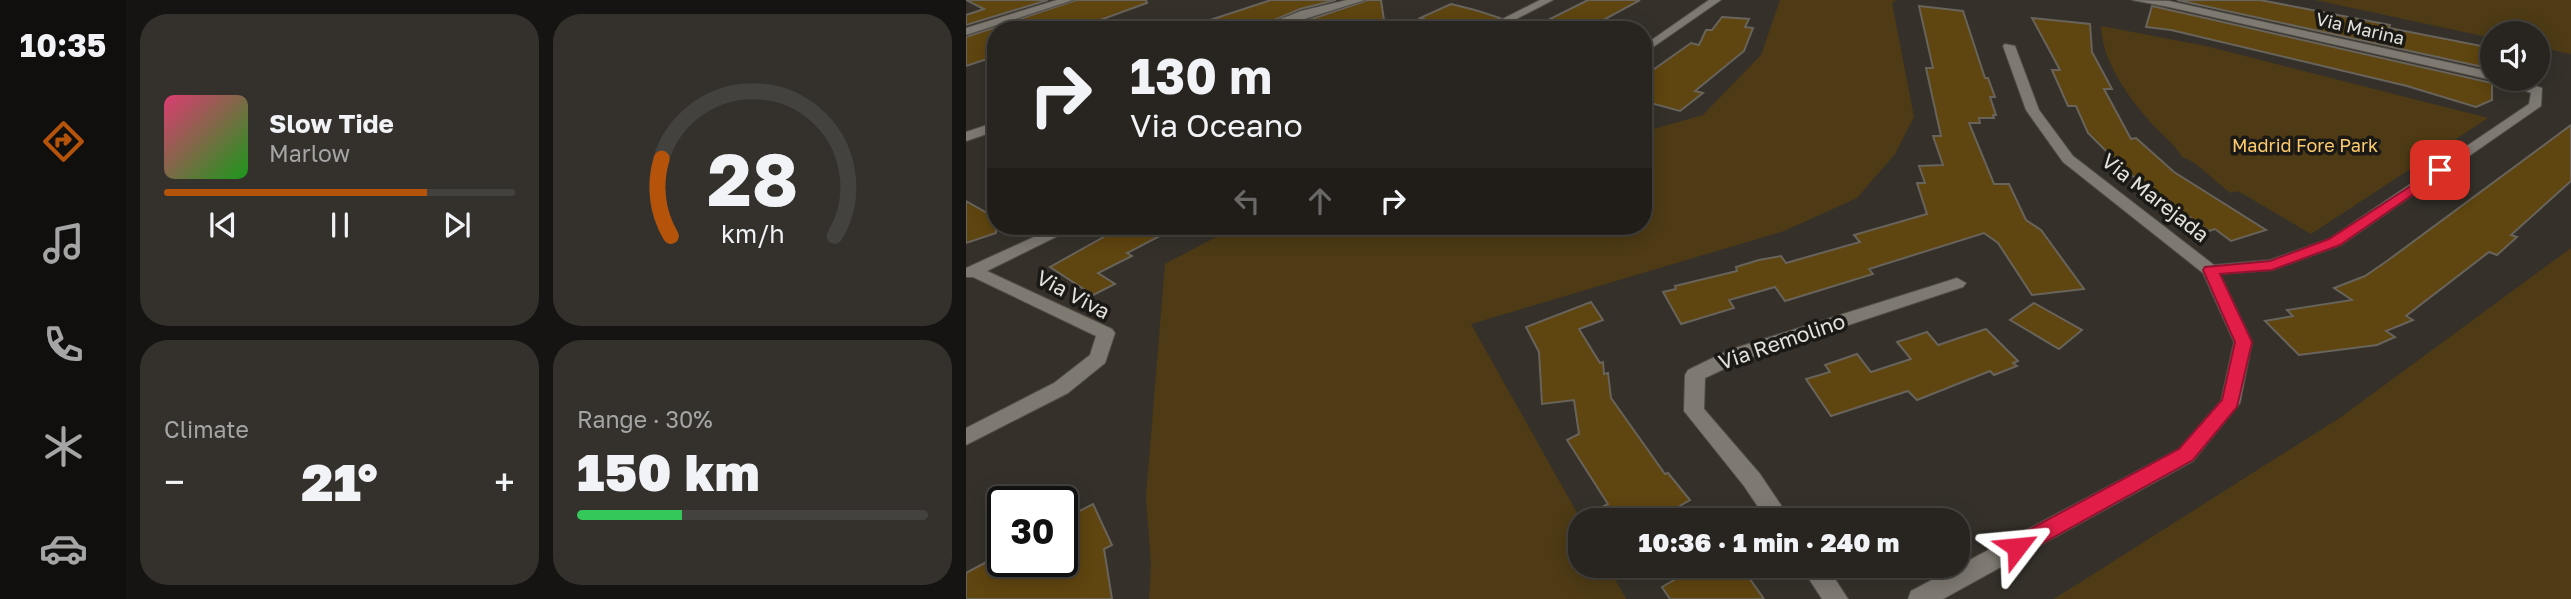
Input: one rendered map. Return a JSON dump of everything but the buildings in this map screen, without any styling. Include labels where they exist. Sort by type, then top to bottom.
[{"type":"street","points":[[1001,21],[1068,0]]},
{"type":"street","points":[[1283,21],[1360,0]]},
{"type":"street","points":[[1517,0],[1544,2]]},
{"type":"street","points":[[1652,45],[1716,0]]},
{"type":"street","name":"Via Marina","points":[[2137,0],[2169,4],[2480,73]]},
{"type":"street","points":[[1505,21],[1544,2]]},
{"type":"street","points":[[966,32],[987,25]]},
{"type":"street","name":"Via Marejada","points":[[1920,599],[2186,455],[2230,403],[2243,342],[2210,270],[2068,159],[2033,110],[2009,46]]},
{"type":"street","points":[[2210,270],[2272,265],[2335,242],[2535,106],[2538,91]]},
{"type":"street","points":[[966,137],[987,129]]},
{"type":"street","points":[[970,273],[1051,235]]},
{"type":"street","name":"Via Viva","points":[[966,437],[1060,388],[1098,358],[1106,333],[970,273]]},
{"type":"street","name":"Via Remolino","points":[[1772,508],[1752,480],[1694,411],[1695,375],[1736,355],[1957,283]]},
{"type":"street","points":[[1821,578],[1836,599]]},
{"type":"green space","points":[[1780,0],[1896,0],[1892,3],[1914,117],[1895,154],[1857,198],[1784,231],[1471,324],[1574,508],[1568,508],[1568,578],[1614,578],[1626,599],[1149,599],[1151,564],[1146,497],[1165,264],[1220,235],[1652,235],[1652,129],[1703,115],[1761,55]]},
{"type":"green space","points":[[2315,0],[2571,0],[2571,54],[2550,50],[2550,21],[2480,21],[2480,35]]},
{"type":"green space","name":"Madrid Fore Park","points":[[2101,26],[2206,46],[2488,118],[2311,234],[2238,191],[2231,193],[2182,157],[2146,117],[2123,86],[2110,63]]},
{"type":"green space","points":[[2571,248],[2571,599],[2054,599],[2341,417]]},
{"type":"route","points":[[2017,547],[2186,455],[2230,403],[2243,342],[2210,270],[2272,265],[2335,242],[2440,170]]}]
